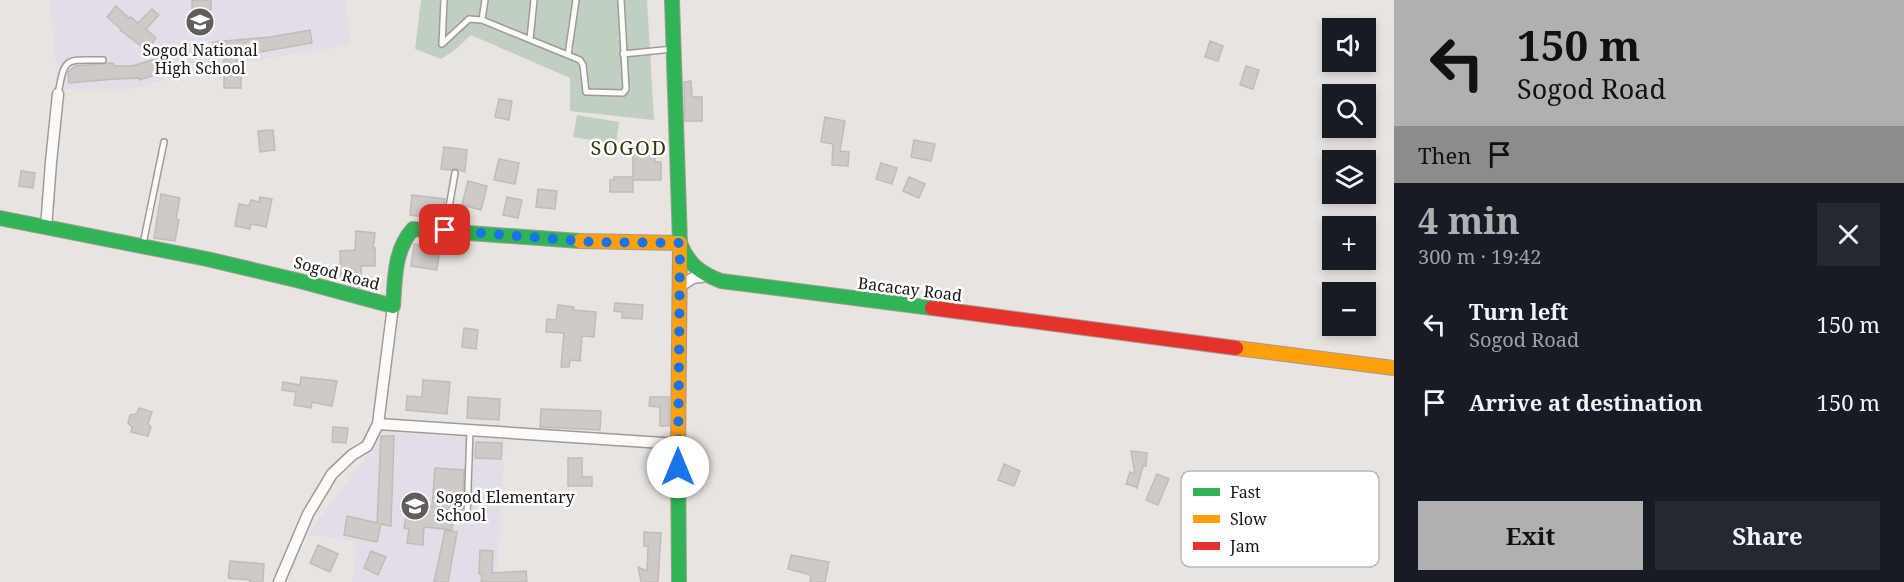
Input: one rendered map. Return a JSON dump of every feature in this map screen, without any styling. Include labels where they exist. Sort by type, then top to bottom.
[{"type":"street","points":[[672,0],[680,243],[678,444],[680,582]]},
{"type":"street","points":[[46,228],[58,94]]},
{"type":"street","name":"Sogod Road","points":[[0,218],[143,245],[303,280],[393,306],[398,259],[407,234],[413,229],[591,242],[680,243]]},
{"type":"street","points":[[680,243],[688,261],[706,276]]},
{"type":"street","points":[[679,288],[693,278],[706,276]]},
{"type":"street","name":"Bacacay Road","points":[[706,276],[721,281],[1394,368]]},
{"type":"street","points":[[279,582],[308,514],[332,474],[352,455],[366,446],[378,424],[393,306]]},
{"type":"street","points":[[378,424],[678,444]]},
{"type":"lane","points":[[444,0],[442,44],[469,19],[482,20],[580,60],[583,65],[586,92],[623,93],[626,89],[621,0]]},
{"type":"lane","points":[[482,20],[485,0]]},
{"type":"lane","points":[[530,39],[534,0]]},
{"type":"lane","points":[[568,55],[576,0]]},
{"type":"lane","points":[[623,54],[674,49]]},
{"type":"lane","points":[[58,94],[63,67],[67,62],[102,60]]},
{"type":"lane","points":[[143,245],[164,142]]},
{"type":"lane","points":[[445,230],[455,173]]},
{"type":"lane","points":[[467,516],[470,430]]},
{"type":"shaded area","name":"Sogod National High School","points":[[50,0],[345,0],[351,45],[210,68],[131,89],[58,89]]},
{"type":"shaded area","name":"Sogod Elementary School","points":[[378,431],[505,440],[497,582],[352,582],[357,542],[308,534],[371,450]]},
{"type":"green space","points":[[421,0],[647,0],[654,120],[570,111],[570,78],[471,35],[441,59],[415,49]]},
{"type":"green space","points":[[577,115],[619,122],[616,144],[573,137]]},
{"type":"building","points":[[192,0],[211,0],[211,10],[192,10]]},
{"type":"building","points":[[116,6],[138,23],[152,9],[159,15],[146,29],[156,38],[146,50],[107,17]]},
{"type":"building","points":[[310,30],[312,43],[237,56],[237,75],[241,75],[241,88],[224,88],[224,57],[214,58],[213,42],[270,37]]},
{"type":"building","points":[[1210,41],[1223,46],[1218,61],[1205,57]]},
{"type":"building","points":[[165,56],[169,71],[139,80],[139,78],[115,79],[69,83],[68,72],[75,66],[113,63],[114,66],[132,66]]},
{"type":"building","points":[[1246,66],[1259,70],[1253,89],[1240,85]]},
{"type":"building","points":[[691,81],[692,97],[702,97],[702,121],[685,121],[684,82]]},
{"type":"building","points":[[499,99],[512,101],[509,120],[495,117]]},
{"type":"building","points":[[825,117],[845,121],[840,151],[849,152],[848,166],[832,165],[833,144],[821,142]]},
{"type":"building","points":[[273,130],[275,150],[260,152],[258,131]]},
{"type":"building","points":[[914,140],[935,144],[931,161],[911,157]]},
{"type":"building","points":[[444,147],[467,150],[465,172],[455,168],[441,169]]},
{"type":"building","points":[[633,152],[655,153],[655,162],[661,162],[661,180],[633,180],[633,192],[610,192],[610,180],[614,180],[614,177],[633,177]]},
{"type":"building","points":[[499,159],[519,163],[515,184],[494,180]]},
{"type":"building","points":[[881,163],[897,168],[892,184],[876,179]]},
{"type":"building","points":[[21,171],[35,173],[33,188],[19,186]]},
{"type":"building","points":[[909,177],[925,184],[919,198],[903,191]]},
{"type":"building","points":[[468,181],[487,186],[481,210],[462,205]]},
{"type":"building","points":[[538,189],[557,191],[555,209],[536,207]]},
{"type":"building","points":[[161,194],[180,198],[175,241],[154,238]]},
{"type":"building","points":[[412,195],[445,199],[442,219],[410,215]]},
{"type":"building","points":[[260,197],[272,199],[266,227],[251,224],[250,229],[235,226],[239,204],[249,206],[251,200],[259,202]]},
{"type":"building","points":[[507,197],[522,200],[518,218],[503,215]]},
{"type":"building","points":[[356,231],[375,233],[373,249],[375,248],[375,266],[361,266],[362,288],[341,282],[340,251],[355,250]]},
{"type":"building","points":[[414,244],[440,248],[437,270],[411,266]]},
{"type":"building","points":[[615,303],[643,305],[642,319],[622,318],[622,312],[614,311]]},
{"type":"building","points":[[558,305],[574,307],[573,310],[596,312],[594,337],[582,336],[580,361],[570,360],[569,367],[561,367],[564,333],[546,332],[547,319],[556,320]]},
{"type":"building","points":[[464,328],[478,330],[476,349],[462,347]]},
{"type":"building","points":[[301,377],[337,381],[332,406],[312,402],[311,408],[294,405],[296,392],[282,390],[283,382],[300,385]]},
{"type":"building","points":[[423,380],[450,382],[447,414],[406,410],[407,396],[422,397]]},
{"type":"building","points":[[468,397],[500,399],[499,420],[467,418]]},
{"type":"building","points":[[650,397],[669,397],[669,426],[660,426],[660,407],[649,406]]},
{"type":"building","points":[[139,408],[152,412],[148,424],[151,427],[148,436],[131,432],[132,427],[128,423],[130,415],[137,414]]},
{"type":"building","points":[[541,409],[601,411],[600,430],[540,427]]},
{"type":"building","points":[[333,427],[348,428],[346,443],[332,442]]},
{"type":"building","points":[[381,436],[394,436],[391,526],[381,524],[377,542],[344,535],[347,516],[377,523]]},
{"type":"building","points":[[476,442],[502,443],[501,459],[475,458]]},
{"type":"building","points":[[1131,451],[1147,453],[1146,466],[1143,466],[1137,488],[1126,484],[1130,472],[1135,474]]},
{"type":"building","points":[[568,458],[582,458],[582,477],[592,477],[592,486],[568,486]]},
{"type":"building","points":[[1004,464],[1020,471],[1014,486],[998,480]]},
{"type":"building","points":[[435,468],[464,470],[462,514],[454,513],[452,530],[424,527],[423,545],[407,543],[409,529],[404,528],[408,503],[432,507]]},
{"type":"building","points":[[1157,474],[1169,479],[1158,505],[1146,500]]},
{"type":"building","points":[[445,530],[457,532],[448,582],[434,582]]},
{"type":"building","points":[[644,532],[661,533],[658,582],[641,582],[638,567],[647,571],[648,546],[644,546]]},
{"type":"building","points":[[318,545],[338,554],[330,572],[310,563]]},
{"type":"building","points":[[480,550],[493,551],[492,573],[526,571],[527,582],[481,582]]},
{"type":"building","points":[[371,551],[386,557],[378,575],[364,568]]},
{"type":"building","points":[[791,555],[829,562],[825,582],[810,582],[811,575],[788,569]]},
{"type":"building","points":[[230,561],[264,564],[263,582],[228,578]]},
{"type":"traffic: fast","points":[[672,0],[680,243],[691,262],[707,275],[721,281],[932,308]]},
{"type":"traffic: fast","points":[[0,218],[207,259],[393,306],[399,255],[413,229],[580,241]]},
{"type":"traffic: fast","points":[[678,451],[679,582]]},
{"type":"traffic: slow","points":[[580,241],[680,243],[678,451]]},
{"type":"traffic: slow","points":[[1236,348],[1394,368]]},
{"type":"traffic: jam","points":[[932,308],[1236,348]]},
{"type":"place","name":"Sogod National High School","points":[[200,22]]},
{"type":"place","name":"Sogod Elementary School","points":[[415,506]]},
{"type":"district","name":"SOGOD","points":[[629,147]]},
{"type":"route","points":[[445,230],[591,242],[680,243],[678,467]]}]
